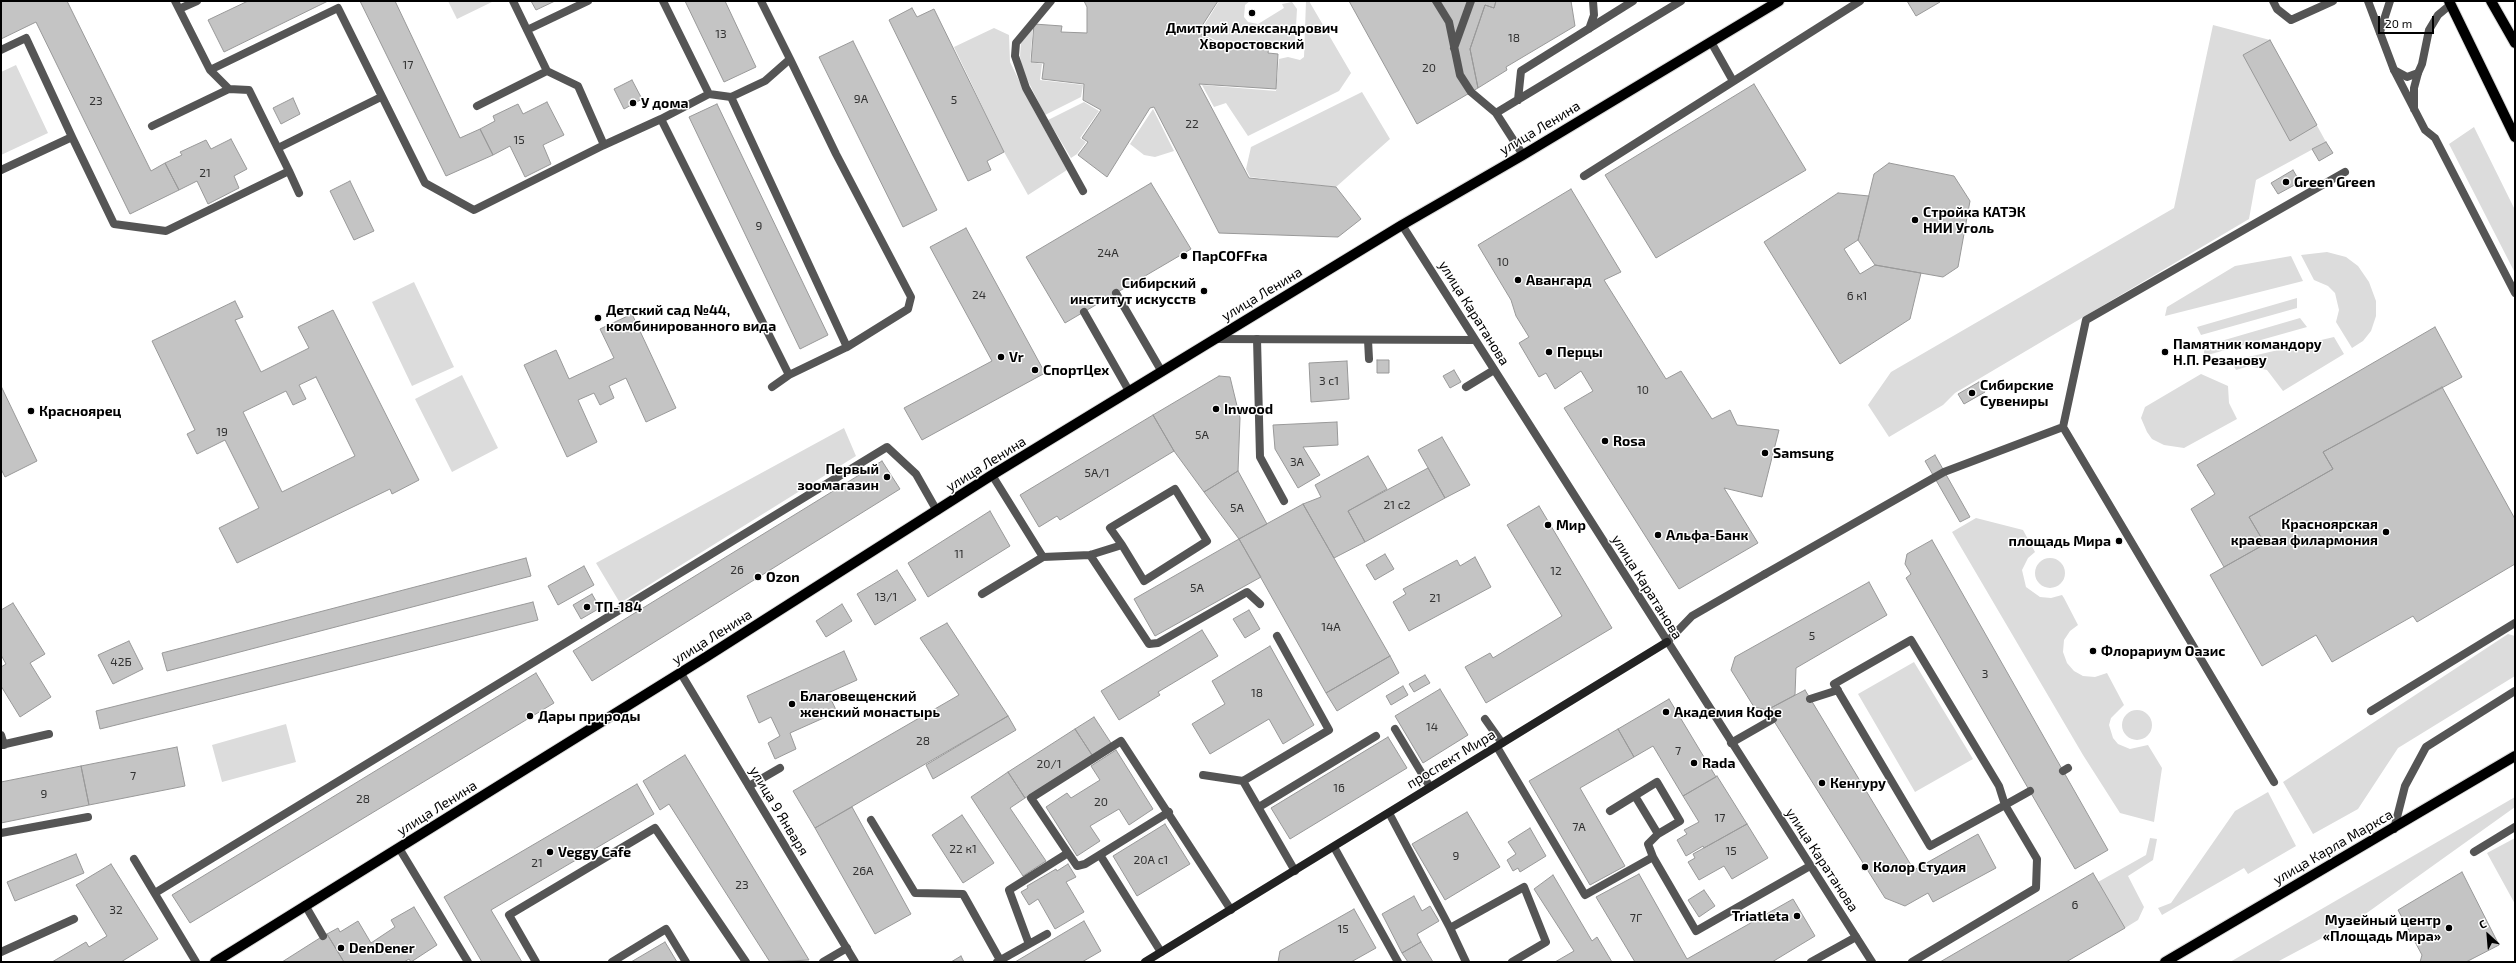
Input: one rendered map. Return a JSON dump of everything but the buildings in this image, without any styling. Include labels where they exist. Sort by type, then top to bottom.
[{"type":"main road","name":"улица Ленина","points":[[215,962],[937,511],[992,475],[1402,225],[1523,155],[1779,1]]},
{"type":"main road","points":[[2491,1],[2515,43]]},
{"type":"main road","points":[[2450,3],[2515,137]]},
{"type":"main road","name":"проспект Мира","points":[[1145,962],[1667,642]]},
{"type":"main road","name":"улица Карла Маркса","points":[[2165,962],[2515,756]]},
{"type":"street","points":[[175,1],[210,70],[229,89]]},
{"type":"street","points":[[179,9],[197,1]]},
{"type":"street","points":[[513,1],[546,71],[578,86],[604,145]]},
{"type":"street","points":[[527,30],[588,1]]},
{"type":"street","points":[[663,1],[709,94]]},
{"type":"street","points":[[761,1],[836,154],[911,297],[908,309],[847,347],[789,375],[772,387]]},
{"type":"street","points":[[1050,1],[1016,43],[1015,56],[1026,88],[1083,191]]},
{"type":"street","points":[[1436,1],[1449,22],[1460,75],[1471,92],[1496,113],[1523,155]]},
{"type":"street","points":[[1454,48],[1471,1]]},
{"type":"street","points":[[1589,30],[1594,15],[1594,1]]},
{"type":"street","points":[[1518,100],[1521,71],[1589,30],[1633,1]]},
{"type":"street","points":[[1496,113],[1681,1]]},
{"type":"street","points":[[1584,176],[1860,1]]},
{"type":"street","points":[[2273,1],[2277,9],[2291,20],[2333,1]]},
{"type":"street","points":[[2368,1],[2394,70],[2414,110],[2425,130],[2435,138],[2515,294]]},
{"type":"street","points":[[2380,32],[2390,1]]},
{"type":"street","points":[[2414,110],[2414,88],[2422,64],[2429,30],[2438,15],[2450,3]]},
{"type":"street","points":[[210,70],[338,8],[425,183],[474,210],[709,94],[731,97],[765,80],[790,58]]},
{"type":"street","points":[[1,50],[26,38],[114,224],[166,231],[289,171]]},
{"type":"street","points":[[1711,42],[1733,81]]},
{"type":"street","points":[[2394,70],[2407,77],[2418,73]]},
{"type":"street","points":[[477,106],[546,71]]},
{"type":"street","points":[[152,126],[229,89],[249,90],[299,193]]},
{"type":"street","points":[[278,148],[381,97]]},
{"type":"street","points":[[731,97],[847,347]]},
{"type":"street","points":[[661,119],[789,375]]},
{"type":"street","points":[[1,170],[72,137]]},
{"type":"street","points":[[2274,782],[2063,427],[2086,320],[2345,172]]},
{"type":"street","name":"улица Каратанова","points":[[1402,225],[1731,744],[1872,962]]},
{"type":"street","points":[[1116,293],[1162,372]]},
{"type":"street","points":[[1084,312],[1129,391]]},
{"type":"street","points":[[1214,339],[1475,340]]},
{"type":"street","points":[[1257,339],[1260,457],[1284,501]]},
{"type":"street","points":[[1368,340],[1369,359]]},
{"type":"street","points":[[1466,387],[1494,370]]},
{"type":"street","name":"проспект Мира","points":[[1667,642],[1692,616],[1944,472],[2063,427]]},
{"type":"street","points":[[155,893],[887,447],[916,474],[937,511]]},
{"type":"street","points":[[992,475],[1043,557]]},
{"type":"street","points":[[1175,489],[1207,541],[1144,581],[1122,545],[1110,528],[1175,489]]},
{"type":"street","points":[[982,594],[1043,557],[1090,555],[1122,545]]},
{"type":"street","points":[[1090,555],[1149,644],[1158,644],[1247,592],[1260,604]]},
{"type":"street","points":[[2371,710],[2515,623]]},
{"type":"street","points":[[1203,776],[1243,782],[1329,730],[1277,636]]},
{"type":"street","points":[[1912,962],[2036,888],[2037,859],[2005,805],[1999,786],[1911,640],[1834,684],[1930,846],[2005,805],[2030,791]]},
{"type":"street","name":"улица 9 Января","points":[[680,672],[855,962]]},
{"type":"street","points":[[1810,699],[1838,690]]},
{"type":"street","points":[[2394,828],[2405,786],[2426,747],[2515,691]]},
{"type":"street","points":[[1485,719],[1585,895],[1652,857]]},
{"type":"street","points":[[1731,744],[1773,719]]},
{"type":"street","points":[[1395,729],[1430,787]]},
{"type":"street","points":[[1,735],[2,745],[49,734]]},
{"type":"street","points":[[1260,807],[1376,736]]},
{"type":"street","points":[[1169,812],[1085,864],[1077,866],[1030,798],[1121,741],[1169,812],[1231,910]]},
{"type":"street","points":[[749,786],[780,768]]},
{"type":"street","points":[[1243,782],[1260,807],[1295,871]]},
{"type":"street","points":[[1610,810],[1657,782],[1680,821],[1658,834],[1648,844],[1652,857],[1696,931],[1810,866]]},
{"type":"street","points":[[1635,796],[1658,834]]},
{"type":"street","points":[[1389,813],[1450,928],[1466,962]]},
{"type":"street","points":[[1,833],[88,817]]},
{"type":"street","points":[[871,820],[915,893],[963,894],[999,961],[1047,934]]},
{"type":"street","points":[[2474,852],[2515,827]]},
{"type":"street","points":[[536,962],[508,915],[655,828],[746,962]]},
{"type":"street","points":[[1334,847],[1398,962]]},
{"type":"street","points":[[399,848],[468,962]]},
{"type":"street","points":[[1029,944],[1009,890],[1068,853]]},
{"type":"street","points":[[1100,855],[1161,952]]},
{"type":"street","points":[[134,859],[196,962]]},
{"type":"street","points":[[1450,928],[1524,888],[1546,942],[1512,962]]},
{"type":"street","points":[[305,905],[323,936]]},
{"type":"street","points":[[1,952],[74,919]]},
{"type":"street","points":[[612,962],[666,929],[686,962]]},
{"type":"street","points":[[1811,962],[1856,937]]},
{"type":"street","points":[[823,962],[847,948]]},
{"type":"shaded area","points":[[448,1],[494,1],[457,19]]},
{"type":"shaded area","points":[[1219,1],[1250,1],[1245,5],[1244,17],[1248,22],[1258,24],[1284,8],[1282,4],[1292,2],[1297,9],[1295,44],[1287,46],[1215,40],[1200,32]]},
{"type":"shaded area","points":[[1306,1],[1309,1],[1351,73],[1339,91],[1248,136],[1226,103],[1214,107],[1202,85],[1276,91],[1279,59],[1288,57],[1300,60],[1304,57]]},
{"type":"shaded area","points":[[2213,25],[2270,40],[2326,142],[2256,180],[2249,219],[1955,393],[1943,405],[1889,437],[1868,405],[1891,372],[2174,208]]},
{"type":"shaded area","points":[[1033,27],[1030,62],[1042,64],[1040,80],[1083,85],[1081,97],[1045,115],[1023,71],[1020,56],[1021,43]]},
{"type":"shaded area","points":[[994,28],[1009,35],[1010,62],[1033,109],[1067,170],[1028,195],[1004,152],[954,47]]},
{"type":"shaded area","points":[[16,65],[48,133],[1,155],[1,72]]},
{"type":"shaded area","points":[[1362,92],[1390,139],[1336,187],[1250,177],[1246,169],[1251,147]]},
{"type":"shaded area","points":[[1084,102],[1099,111],[1080,138],[1086,142],[1077,154],[1071,158],[1048,120]]},
{"type":"shaded area","points":[[1153,109],[1174,151],[1155,157],[1144,155],[1130,144]]},
{"type":"shaded area","points":[[2474,127],[2515,210],[2515,273],[2449,144]]},
{"type":"shaded area","points":[[2327,252],[2346,257],[2358,266],[2369,282],[2376,301],[2376,316],[2371,331],[2363,341],[2352,348],[2336,322],[2339,310],[2335,293],[2328,286],[2314,280],[2301,255]]},
{"type":"shaded area","points":[[2291,256],[2303,281],[2165,316],[2167,307],[2235,266]]},
{"type":"shaded area","points":[[414,282],[454,367],[412,386],[372,302]]},
{"type":"shaded area","points":[[2297,298],[2297,308],[2201,335],[2197,327]]},
{"type":"shaded area","points":[[2300,318],[2307,327],[2204,356],[2204,346]]},
{"type":"shaded area","points":[[2334,337],[2344,354],[2283,391],[2267,370],[2249,366],[2236,370],[2231,361]]},
{"type":"shaded area","points":[[2201,374],[2228,386],[2229,403],[2237,419],[2184,448],[2164,445],[2152,439],[2141,418],[2145,407]]},
{"type":"shaded area","points":[[462,375],[498,448],[452,472],[415,399]]},
{"type":"shaded area","points":[[844,428],[856,456],[620,603],[596,563]]},
{"type":"shaded area","points":[[1976,518],[2023,530],[2035,552],[2028,558],[2022,570],[2026,587],[2040,597],[2051,598],[2062,595],[2064,598],[2078,625],[2070,631],[2064,640],[2063,652],[2067,663],[2074,671],[2083,676],[2095,677],[2107,673],[2124,705],[2111,718],[2109,725],[2113,738],[2118,744],[2130,749],[2148,745],[2162,768],[2154,822],[2120,813],[2083,755],[1952,532]]},
{"type":"shaded area","points":[[2050,558],[2056,559],[2064,567],[2064,579],[2056,587],[2050,588],[2044,587],[2036,579],[2035,573],[2036,567],[2044,559]]},
{"type":"shaded area","points":[[2508,634],[2515,636],[2515,676],[2398,748],[2358,809],[2313,834],[2283,782]]},
{"type":"shaded area","points":[[1914,662],[1973,759],[1915,792],[1858,694]]},
{"type":"shaded area","points":[[2137,710],[2147,715],[2152,725],[2147,735],[2137,740],[2127,735],[2122,725],[2127,715]]},
{"type":"shaded area","points":[[286,724],[296,762],[222,782],[212,745]]},
{"type":"shaded area","points":[[2268,792],[2296,846],[2248,874],[2244,868],[2162,915],[2158,908],[2171,903],[2235,811]]},
{"type":"shaded area","points":[[2515,797],[2515,807],[2364,915],[2277,962],[2230,962]]},
{"type":"shaded area","points":[[2150,838],[2157,839],[2153,860],[2128,876],[2144,907],[2138,920],[2125,928],[2098,882],[2146,855]]},
{"type":"shaded area","points":[[2515,838],[2515,904],[2487,853]]},
{"type":"place","name":"Дмитрий Александрович Хворостовский","points":[[1252,13]]},
{"type":"place","name":"У дома","points":[[633,103]]},
{"type":"place","name":"Green Green","points":[[2286,182]]},
{"type":"place","name":"Стройка КАТЭК НИИ Уголь","points":[[1915,220]]},
{"type":"place","name":"ПарCOFFка","points":[[1184,256]]},
{"type":"place","name":"Авангард","points":[[1518,280]]},
{"type":"place","name":"Сибирский институт искусств","points":[[1204,291]]},
{"type":"place","name":"Детский сад №44, комбинированного вида","points":[[598,318]]},
{"type":"place","name":"Перцы","points":[[1549,352]]},
{"type":"place","name":"Памятник командору Н.П. Резанову","points":[[2165,352]]},
{"type":"place","name":"Vr","points":[[1001,357]]},
{"type":"place","name":"СпортЦех","points":[[1035,370]]},
{"type":"place","name":"Сибирские Сувениры","points":[[1972,393]]},
{"type":"place","name":"Inwood","points":[[1216,409]]},
{"type":"place","name":"Красноярец","points":[[31,411]]},
{"type":"place","name":"Rosa","points":[[1605,441]]},
{"type":"place","name":"Samsung","points":[[1765,453]]},
{"type":"place","name":"Первый зоомагазин","points":[[887,477]]},
{"type":"place","name":"Мир","points":[[1548,525]]},
{"type":"place","name":"Красноярская краевая филармония","points":[[2386,532]]},
{"type":"place","name":"Альфа-Банк","points":[[1658,535]]},
{"type":"place","name":"площадь Мира","points":[[2119,541]]},
{"type":"place","name":"Ozon","points":[[758,577]]},
{"type":"place","name":"ТП-184","points":[[587,607]]},
{"type":"place","name":"Флорариум Оазис","points":[[2093,651]]},
{"type":"place","name":"Благовещенский женский монастырь","points":[[792,704]]},
{"type":"place","name":"Академия Кофе","points":[[1666,712]]},
{"type":"place","name":"Дары природы","points":[[530,716]]},
{"type":"place","name":"Rada","points":[[1694,763]]},
{"type":"place","name":"Кенгуру","points":[[1822,783]]},
{"type":"place","name":"Veggy Cafe","points":[[550,852]]},
{"type":"place","name":"Колор Студия","points":[[1865,867]]},
{"type":"place","name":"Triatleta","points":[[1797,916]]},
{"type":"place","name":"Музейный центр «Площадь Мира»","points":[[2449,928]]},
{"type":"place","name":"DenDener","points":[[341,948]]}]
